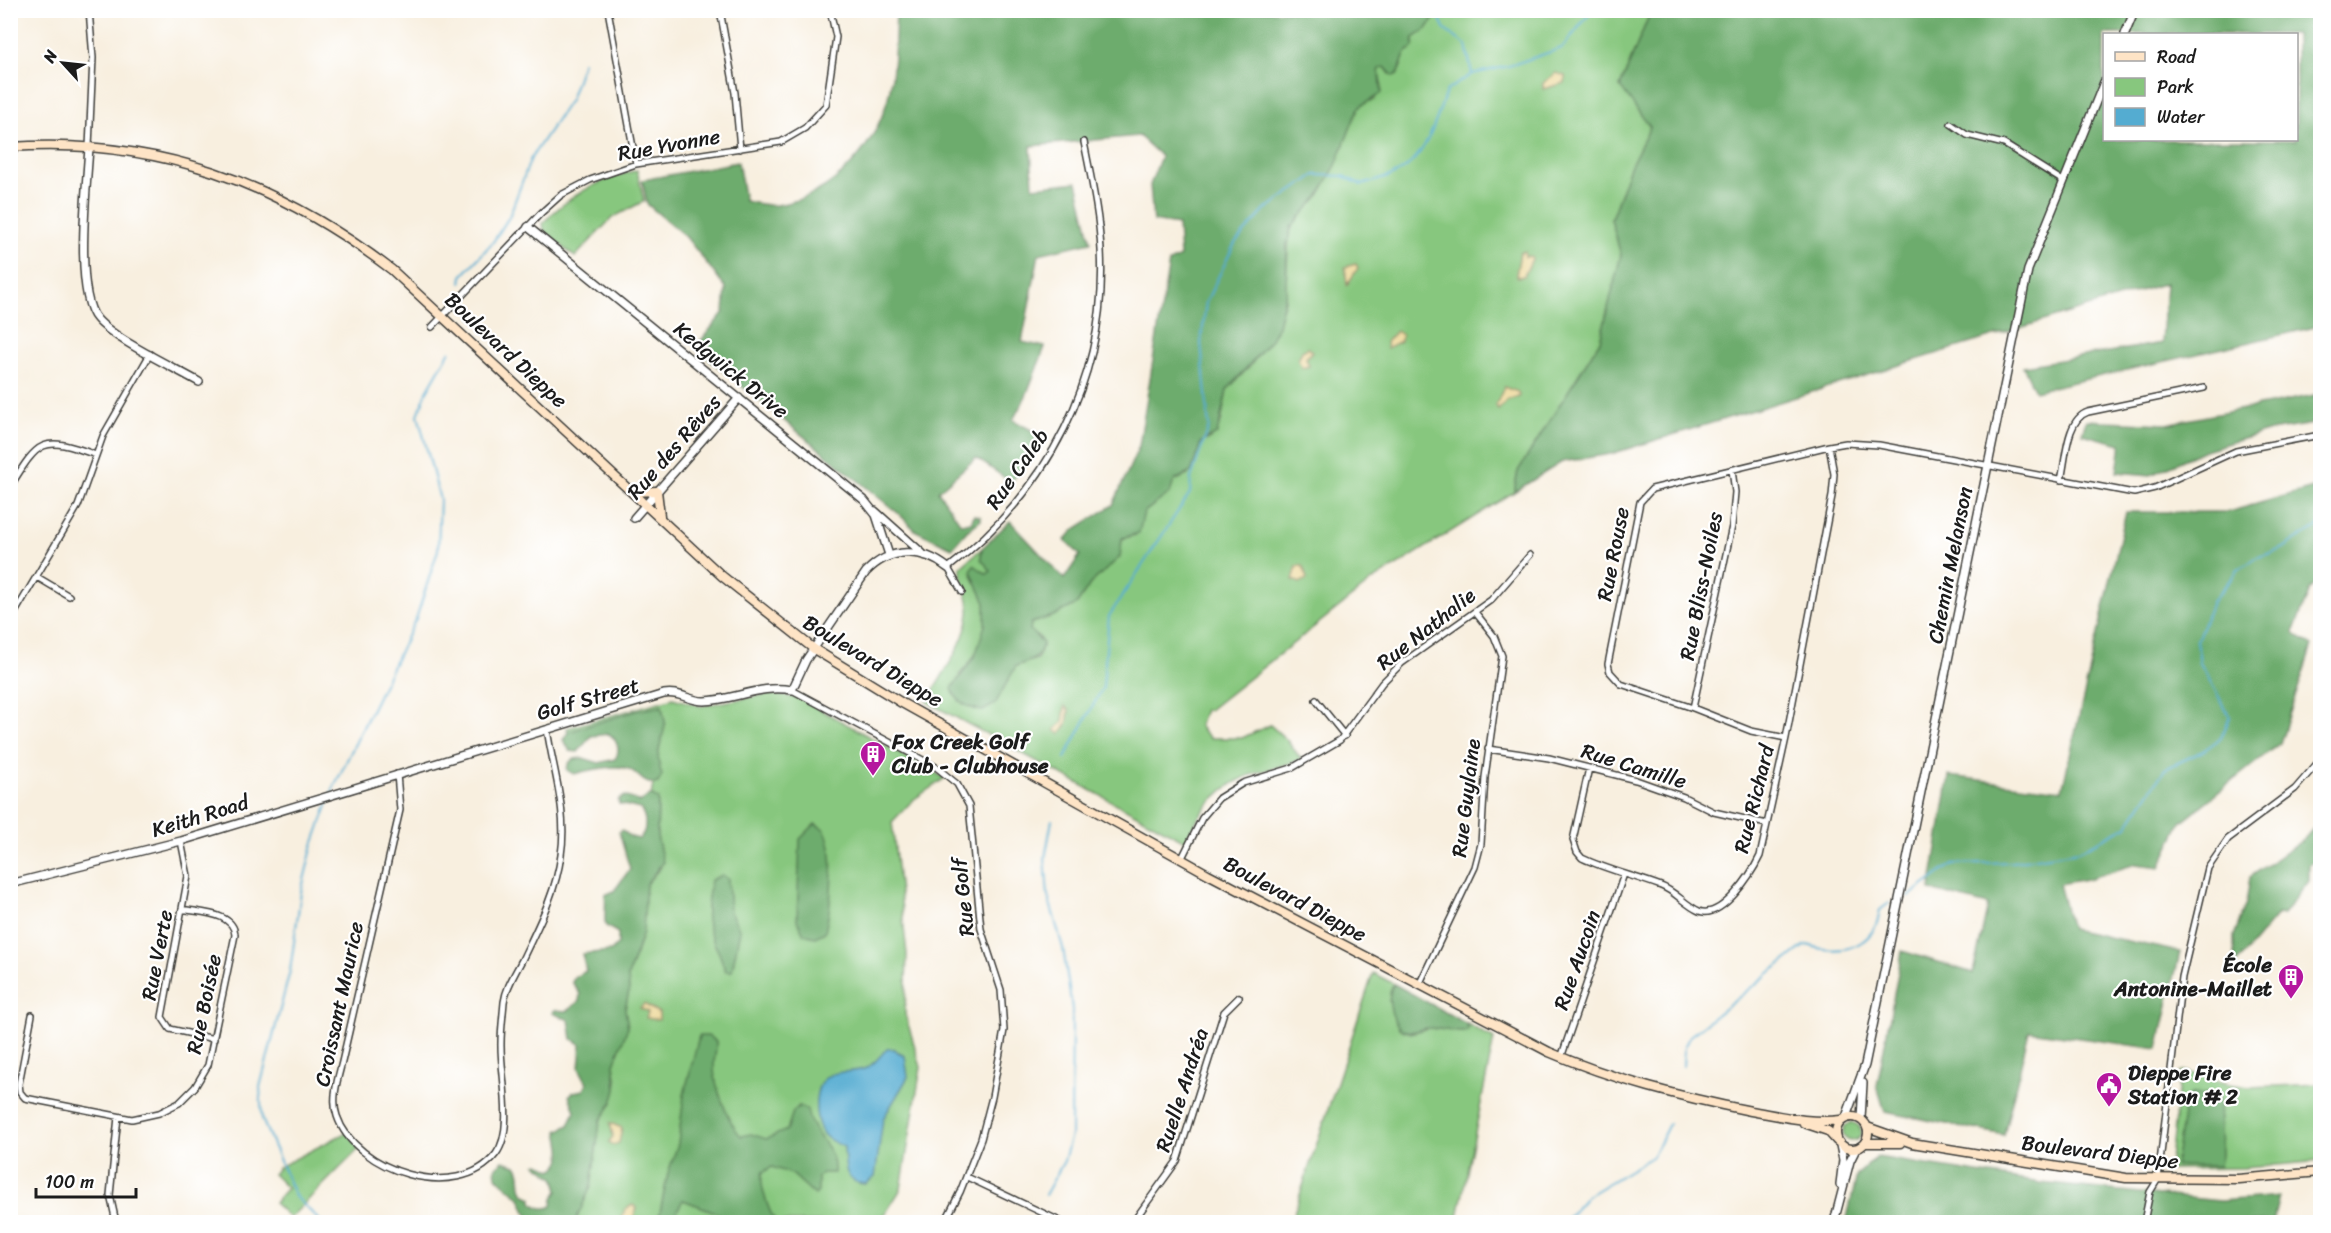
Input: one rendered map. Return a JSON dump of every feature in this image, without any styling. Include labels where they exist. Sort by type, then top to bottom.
[{"type":"main road","name":"Boulevard Dieppe","points":[[10,147],[89,147],[169,158],[254,186],[351,239],[392,270],[634,492],[737,590],[814,649],[902,703],[1419,986],[1561,1058],[1645,1086],[1792,1119]]},
{"type":"main road","points":[[634,492],[657,491],[660,517]]},
{"type":"main road","points":[[1792,1119],[1861,1119],[1867,1128],[1912,1143]]},
{"type":"main road","points":[[1792,1119],[1823,1129],[1848,1149],[1856,1149],[1865,1143],[1912,1143]]},
{"type":"main road","points":[[1839,1143],[1835,1131],[1844,1119]]},
{"type":"main road","points":[[1865,1143],[1867,1128]]},
{"type":"main road","name":"Boulevard Dieppe","points":[[1912,1143],[2085,1173],[2158,1179],[2238,1179],[2320,1172]]},
{"type":"street","points":[[89,10],[93,58],[84,248],[86,296],[97,320],[199,382]]},
{"type":"street","points":[[608,10],[636,164]]},
{"type":"street","points":[[720,10],[735,93],[740,149]]},
{"type":"street","name":"Rue Yvonne","points":[[432,327],[561,195],[590,180],[636,164],[781,142],[805,128],[826,105],[836,37],[830,10]]},
{"type":"street","points":[[2125,33],[2135,10]]},
{"type":"street","name":"Chemin Melanson","points":[[1865,1065],[1986,465],[2028,270],[2103,84]]},
{"type":"street","points":[[1951,124],[1967,135],[1999,141],[2063,181]]},
{"type":"street","name":"Rue Caleb","points":[[948,568],[994,529],[1023,496],[1063,432],[1081,390],[1098,316],[1101,265],[1096,207],[1084,142]]},
{"type":"street","name":"Kedgwick Drive","points":[[528,227],[873,509],[922,554]]},
{"type":"street","points":[[10,621],[78,506],[103,436],[150,354]]},
{"type":"street","points":[[2061,480],[2072,430],[2079,416],[2088,412],[2204,388]]},
{"type":"street","name":"Rue des Rêves","points":[[634,518],[739,398]]},
{"type":"street","name":"Rue Rouse","points":[[1786,738],[1751,731],[1693,708],[1621,684],[1610,672],[1608,664],[1640,502],[1652,489],[1829,446],[1868,443],[2124,492],[2144,491],[2166,484],[2236,451],[2320,435]]},
{"type":"street","points":[[10,487],[30,455],[48,444],[55,442],[66,444],[96,455]]},
{"type":"street","name":"Rue Richard","points":[[1589,768],[1573,840],[1582,858],[1664,887],[1699,911],[1714,911],[1740,889],[1760,856],[1786,738],[1832,496],[1834,474],[1829,446]]},
{"type":"street","name":"Rue Bliss-Noiles","points":[[1693,708],[1732,526],[1735,492],[1732,470]]},
{"type":"street","points":[[873,509],[890,555]]},
{"type":"street","points":[[792,690],[814,649],[866,572],[878,561],[890,555],[907,552],[922,554],[948,568],[962,592]]},
{"type":"street","name":"Rue Nathalie","points":[[1182,858],[1202,818],[1219,798],[1244,783],[1292,768],[1318,755],[1344,736],[1382,683],[1402,663],[1495,596],[1530,555]]},
{"type":"street","points":[[38,577],[69,596]]},
{"type":"street","name":"Rue Guylaine","points":[[1419,986],[1475,867],[1481,844],[1488,748],[1502,656],[1494,636],[1475,612]]},
{"type":"street","name":"Golf Street","points":[[397,774],[668,694],[678,693],[702,701],[766,689],[792,690]]},
{"type":"street","name":"Rue Golf","points":[[792,690],[936,767],[957,784],[969,806],[981,929],[1001,990],[1004,1023],[988,1113],[967,1178],[945,1222]]},
{"type":"street","points":[[1316,700],[1344,736]]},
{"type":"street","name":"Croissant Maurice","points":[[397,774],[400,810],[335,1092],[337,1116],[367,1157],[396,1171],[455,1179],[477,1170],[496,1154],[504,1138],[501,1042],[505,999],[553,894],[562,854],[561,799],[547,729]]},
{"type":"street","name":"Rue Camille","points":[[1488,748],[1549,758],[1589,768],[1684,797],[1714,812],[1767,824]]},
{"type":"street","points":[[2144,1222],[2150,1192],[2158,1179],[2182,977],[2208,868],[2228,839],[2295,789],[2320,760]]},
{"type":"street","name":"Keith Road","points":[[10,884],[181,841],[397,774]]},
{"type":"street","name":"Rue Verte","points":[[181,841],[188,870],[163,1021],[170,1029],[214,1039]]},
{"type":"street","name":"Rue Aucoin","points":[[1561,1058],[1624,874]]},
{"type":"street","name":"Rue Boisée","points":[[32,1015],[19,1084],[22,1096],[33,1101],[118,1117],[144,1118],[166,1111],[179,1103],[195,1087],[204,1072],[214,1039],[235,935],[234,927],[223,918],[182,909]]},
{"type":"street","name":"Ruelle Andréa","points":[[1133,1222],[1178,1161],[1224,1012],[1239,996]]},
{"type":"street","points":[[1844,1119],[1865,1065]]},
{"type":"street","points":[[1861,1119],[1865,1065]]},
{"type":"street","points":[[116,1222],[110,1195],[118,1117]]},
{"type":"street","points":[[1838,1204],[1843,1160],[1839,1143]]},
{"type":"street","points":[[1834,1222],[1856,1149]]},
{"type":"street","points":[[967,1178],[1062,1222]]},
{"type":"green space","points":[[896,11],[1439,11],[1427,29],[1414,38],[1413,47],[1405,54],[1398,74],[1393,76],[1385,67],[1379,69],[1382,93],[1358,108],[1336,165],[1318,197],[1291,227],[1287,245],[1286,291],[1278,326],[1270,341],[1227,390],[1217,434],[1201,442],[1191,472],[1174,481],[1170,493],[1144,512],[1139,533],[1122,538],[1120,557],[1090,584],[1077,604],[1053,616],[1031,623],[1030,630],[1043,643],[1037,657],[1016,666],[995,704],[983,711],[964,704],[956,697],[952,688],[975,656],[985,625],[985,603],[971,571],[974,565],[987,574],[991,571],[981,559],[982,548],[1010,521],[1064,579],[1080,555],[1065,540],[1075,529],[1113,505],[1139,446],[1169,262],[1180,257],[1178,225],[1153,221],[1150,185],[1161,156],[1139,136],[1031,146],[1033,187],[1077,182],[1091,242],[1039,254],[1022,342],[1045,347],[1026,396],[1013,420],[1046,438],[1011,482],[976,458],[938,491],[961,524],[971,522],[974,515],[981,517],[981,520],[967,531],[952,548],[916,531],[899,514],[695,348],[724,312],[726,288],[686,237],[647,204],[642,180],[738,162],[745,201],[777,205],[798,200],[818,191],[851,164],[865,148],[876,129],[890,89]]},
{"type":"green space","points":[[1439,11],[1651,11],[1620,86],[1650,127],[1630,167],[1611,219],[1621,255],[1600,341],[1518,471],[1514,492],[1372,581],[1209,710],[1205,710],[1199,726],[1210,738],[1242,738],[1270,725],[1287,740],[1301,759],[1256,773],[1222,791],[1205,808],[1185,841],[927,702],[958,648],[967,625],[969,607],[961,577],[961,567],[982,548],[982,558],[991,571],[988,574],[973,566],[971,571],[983,597],[987,618],[978,650],[959,675],[995,704],[1016,666],[1037,659],[1041,651],[1040,638],[1030,630],[1031,623],[1053,616],[1077,604],[1090,584],[1120,557],[1122,539],[1136,535],[1142,514],[1169,493],[1174,481],[1188,475],[1201,442],[1210,439],[1221,423],[1227,390],[1250,366],[1276,331],[1285,300],[1289,234],[1296,220],[1318,197],[1336,165],[1358,108],[1365,102],[1374,100],[1382,86],[1378,78],[1379,69],[1385,67],[1390,74],[1398,74],[1405,54],[1414,44],[1414,38],[1427,29]]},
{"type":"green space","points":[[1651,11],[2320,11],[2320,326],[2035,391],[2023,366],[2162,343],[2166,283],[1611,454],[1562,462],[1514,492],[1518,471],[1600,341],[1621,255],[1611,219],[1630,167],[1650,127],[1620,87]]},
{"type":"green space","points":[[637,170],[644,201],[612,218],[575,257],[544,231],[543,223],[575,196],[610,178]]},
{"type":"green space","points":[[2320,394],[2319,423],[2270,431],[2205,450],[2151,475],[2117,472],[2121,444],[2082,434],[2086,420],[2166,424]]},
{"type":"green space","points":[[2320,486],[2320,579],[2310,590],[2293,633],[2312,646],[2280,743],[2181,822],[2160,867],[2136,864],[2087,879],[2059,884],[2071,929],[2180,952],[2158,1049],[2029,1031],[2004,1135],[1885,1112],[1877,1086],[1902,951],[1973,973],[1988,905],[1930,890],[1949,776],[2062,790],[2126,512],[2228,512]]},
{"type":"green space","points":[[769,694],[799,698],[945,778],[913,800],[892,822],[907,954],[905,1014],[921,1067],[901,1189],[880,1222],[575,1222],[591,1186],[600,1121],[614,1097],[617,1083],[614,1064],[628,1027],[625,1009],[629,991],[628,976],[641,939],[646,884],[661,867],[657,836],[658,802],[651,796],[653,784],[657,783],[661,775],[657,751],[665,725],[662,706],[568,732],[567,728],[673,698],[701,706]]},
{"type":"green space","points":[[662,706],[665,723],[658,756],[662,775],[658,783],[648,783],[630,769],[620,767],[574,774],[567,770],[568,764],[573,759],[583,758],[599,763],[615,759],[618,749],[609,734],[591,736],[578,752],[570,751],[563,740],[568,732],[635,711]]},
{"type":"green space","points":[[650,795],[658,799],[657,836],[663,862],[646,884],[643,932],[628,976],[629,991],[625,1009],[628,1027],[614,1064],[616,1090],[612,1103],[600,1121],[591,1186],[575,1222],[534,1222],[528,1217],[520,1198],[496,1177],[495,1168],[503,1161],[516,1165],[520,1172],[524,1194],[532,1198],[532,1202],[539,1207],[552,1206],[553,1198],[558,1191],[555,1179],[536,1164],[539,1163],[552,1170],[560,1163],[558,1131],[569,1125],[575,1111],[569,1096],[573,1092],[584,1090],[587,1083],[579,1068],[581,1045],[572,1039],[569,1020],[552,1013],[554,1010],[567,1011],[579,1001],[580,994],[572,982],[575,977],[586,971],[582,954],[611,951],[618,944],[618,933],[605,923],[605,895],[614,891],[630,869],[619,832],[622,830],[631,837],[639,839],[644,832],[645,824],[640,809],[619,804],[618,800],[625,796],[640,802]]},
{"type":"green space","points":[[2320,821],[2320,856],[2309,865],[2309,881],[2283,915],[2278,914],[2234,966],[2234,936],[2246,903],[2250,877],[2304,839]]},
{"type":"green space","points":[[815,824],[824,829],[828,839],[832,879],[825,932],[815,937],[804,934],[797,920],[800,839]]},
{"type":"green space","points":[[722,875],[728,879],[730,912],[740,930],[732,971],[725,969],[710,934],[707,918],[711,880]]},
{"type":"green space","points":[[1373,973],[1394,984],[1389,1001],[1400,1029],[1411,1033],[1429,1028],[1463,1032],[1469,1026],[1467,1024],[1494,1039],[1457,1222],[1291,1222]]},
{"type":"green space","points":[[1394,984],[1467,1024],[1468,1031],[1425,1028],[1408,1032],[1400,1029],[1390,1007],[1391,989]]},
{"type":"green space","points":[[699,1036],[708,1036],[716,1041],[714,1073],[716,1082],[727,1113],[741,1136],[751,1134],[766,1139],[787,1130],[793,1112],[799,1106],[807,1110],[814,1128],[832,1156],[834,1173],[823,1173],[818,1177],[818,1192],[815,1195],[792,1174],[772,1167],[763,1172],[763,1190],[776,1222],[730,1222],[715,1212],[683,1200],[671,1222],[658,1222],[668,1173],[678,1144],[684,1095]]},
{"type":"green space","points":[[2184,1071],[2229,1084],[2249,1087],[2320,1084],[2320,1161],[2244,1168],[2169,1169],[2180,1073]]},
{"type":"green space","points":[[2190,1094],[2213,1094],[2219,1098],[2221,1154],[2219,1166],[2175,1166],[2185,1101]]},
{"type":"green space","points":[[1852,1123],[1858,1126],[1861,1132],[1858,1138],[1852,1141],[1846,1138],[1843,1132],[1846,1126]]},
{"type":"green space","points":[[347,1132],[360,1148],[290,1218],[274,1203],[287,1188],[273,1174],[279,1167]]},
{"type":"green space","points":[[1877,1157],[2041,1183],[2220,1201],[2279,1196],[2273,1222],[1846,1222],[1857,1175]]},
{"type":"sand","points":[[1556,73],[1565,76],[1565,83],[1543,89],[1543,83]]},
{"type":"sand","points":[[1525,251],[1525,257],[1531,256],[1532,259],[1524,276],[1518,277],[1516,275],[1520,253]]},
{"type":"sand","points":[[1356,264],[1358,268],[1347,285],[1345,267]]},
{"type":"sand","points":[[1396,331],[1402,335],[1401,341],[1387,348],[1386,342]]},
{"type":"sand","points":[[1308,348],[1312,351],[1306,358],[1309,366],[1302,368],[1298,360],[1302,351]]},
{"type":"sand","points":[[1504,387],[1518,392],[1519,397],[1507,400],[1498,410],[1496,405]]},
{"type":"sand","points":[[1297,566],[1303,566],[1307,579],[1300,583],[1293,580]]},
{"type":"sand","points":[[1065,706],[1069,710],[1067,724],[1060,734],[1055,730],[1063,722]]},
{"type":"sand","points":[[644,1004],[659,1013],[659,1020],[646,1018],[648,1012],[640,1008]]},
{"type":"sand","points":[[610,1123],[622,1128],[619,1143],[613,1145],[609,1142],[613,1136]]},
{"type":"sand","points":[[633,1205],[637,1209],[634,1215],[637,1222],[624,1222],[622,1217],[625,1209]]},
{"type":"water","points":[[887,1049],[893,1049],[905,1056],[908,1077],[883,1119],[875,1177],[865,1184],[858,1183],[847,1172],[844,1147],[828,1139],[820,1129],[816,1112],[817,1094],[824,1080],[830,1075],[866,1068]]},
{"type":"waterway","points":[[1436,10],[1445,30],[1466,45],[1472,74]]},
{"type":"waterway","points":[[1065,758],[1103,687],[1109,616],[1190,493],[1191,478],[1209,427],[1201,343],[1206,302],[1235,243],[1266,209],[1315,175],[1343,176],[1362,185],[1391,176],[1405,168],[1422,149],[1428,138],[1446,91],[1472,74],[1509,66],[1562,48],[1591,12],[1602,10]]},
{"type":"waterway","points":[[461,283],[462,276],[493,242],[509,217],[531,158],[570,100],[583,62]]},
{"type":"waterway","points":[[471,308],[472,318]]},
{"type":"waterway","points":[[321,1222],[295,1196],[262,1119],[260,1087],[290,971],[301,892],[312,848],[333,789],[417,616],[438,550],[440,500],[418,415],[427,391],[450,351]]},
{"type":"waterway","points":[[1908,897],[1953,864],[2012,862],[2079,851],[2127,826],[2165,769],[2203,751],[2221,738],[2230,717],[2200,663],[2197,640],[2212,602],[2238,570],[2256,558],[2282,549],[2320,525]]},
{"type":"waterway","points":[[1045,1195],[1064,1161],[1071,1135],[1072,1009],[1063,948],[1048,896],[1045,858],[1052,820]]},
{"type":"waterway","points":[[1683,1066],[1684,1047],[1690,1036],[1805,945],[1835,950],[1853,946],[1868,937],[1874,929],[1880,910],[1889,903]]},
{"type":"waterway","points":[[1564,1222],[1587,1196],[1652,1157],[1669,1124]]},
{"type":"place","name":"Fox Creek Golf Club - Clubhouse","points":[[873,777]]},
{"type":"place","name":"École Antonine-Maillet","points":[[2291,1000]]},
{"type":"place","name":"Dieppe Fire Station # 2","points":[[2109,1108]]}]
